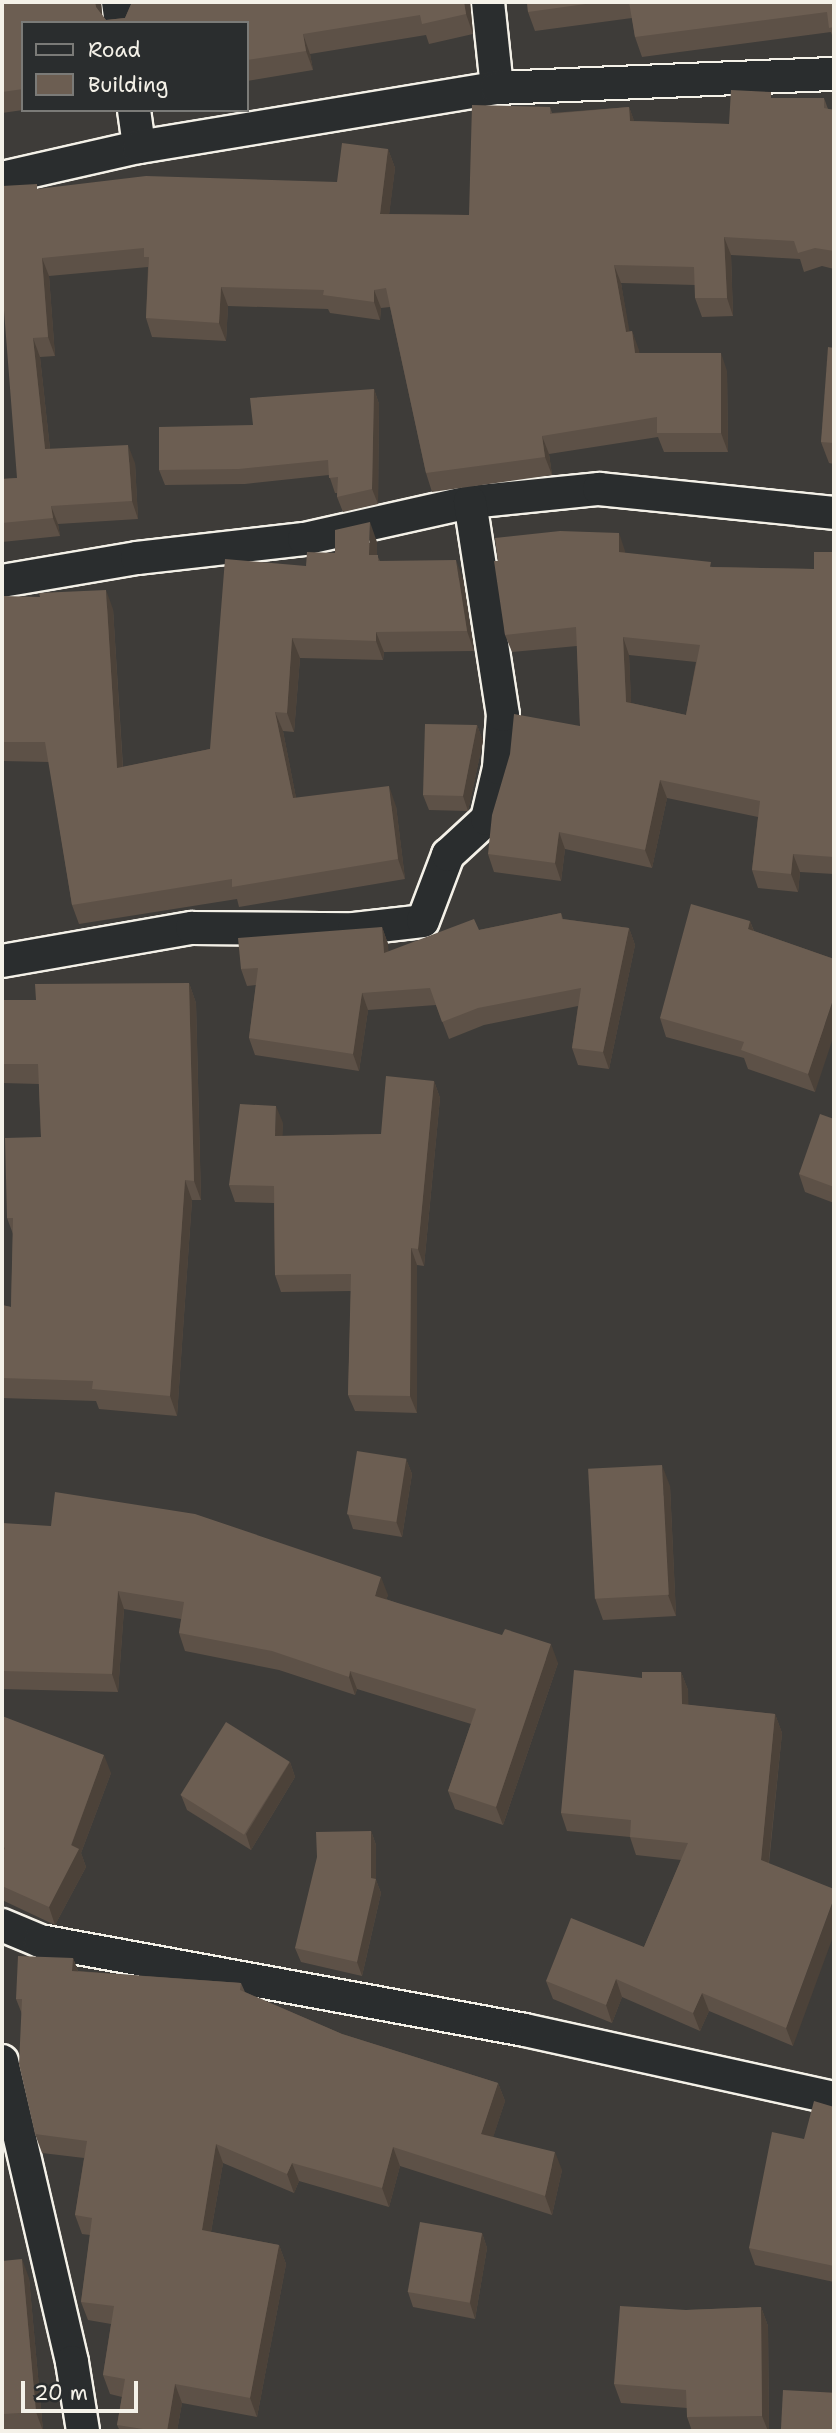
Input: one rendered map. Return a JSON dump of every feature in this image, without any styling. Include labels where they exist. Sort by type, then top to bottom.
[{"type":"street","points":[[118,2],[121,21]]},
{"type":"street","points":[[488,2],[497,88]]},
{"type":"street","points":[[2,178],[139,147],[497,88],[834,74]]},
{"type":"street","points":[[135,112],[139,147]]},
{"type":"street","points":[[2,581],[137,558],[304,539],[470,502],[599,489],[834,513]]},
{"type":"street","points":[[2,961],[192,928],[354,929],[423,921],[448,855],[487,819],[499,768],[503,715],[470,502]]},
{"type":"street","points":[[2,1925],[40,1941],[511,2027],[834,2098]]},
{"type":"street","points":[[2,2061],[72,2362],[83,2431]]},
{"type":"building","points":[[2,2],[95,2],[106,20],[125,18],[132,2],[464,2],[466,14],[422,24],[420,15],[303,34],[306,51],[248,60],[248,21],[21,21],[21,89],[2,92]]},
{"type":"building","points":[[527,2],[600,2],[528,12]]},
{"type":"building","points":[[629,2],[834,2],[834,27],[829,28],[827,12],[635,37]]},
{"type":"building","points":[[731,90],[771,92],[771,98],[824,98],[824,108],[834,110],[834,251],[815,248],[798,253],[794,241],[724,237],[727,298],[695,298],[694,267],[614,265],[626,332],[632,331],[635,353],[721,353],[721,433],[657,433],[657,417],[542,436],[545,457],[426,473],[386,288],[374,290],[374,302],[323,295],[324,290],[221,287],[219,323],[146,318],[149,257],[144,257],[144,248],[42,258],[48,337],[33,338],[45,449],[128,445],[132,501],[51,506],[53,518],[2,523],[2,479],[17,478],[2,285],[2,186],[37,184],[37,189],[146,176],[337,182],[342,143],[388,149],[380,214],[469,215],[472,105],[550,107],[550,114],[629,107],[630,121],[729,124]]},
{"type":"building","points":[[828,347],[834,348],[834,443],[821,442]]},
{"type":"building","points":[[374,389],[372,489],[337,497],[338,477],[329,478],[328,460],[239,469],[159,470],[159,427],[253,425],[250,398]]},
{"type":"building","points":[[370,522],[369,555],[378,555],[378,561],[456,560],[467,631],[376,632],[376,641],[292,638],[287,713],[275,712],[293,798],[389,786],[398,859],[232,887],[232,879],[72,905],[45,742],[2,742],[2,596],[40,597],[39,593],[106,590],[117,768],[210,749],[225,559],[306,566],[307,552],[335,553],[335,530]]},
{"type":"building","points":[[560,531],[619,533],[619,552],[711,562],[710,567],[814,569],[814,552],[834,552],[834,857],[793,854],[791,874],[752,870],[760,801],[660,780],[645,850],[559,832],[555,863],[488,854],[492,815],[510,754],[514,714],[580,726],[576,627],[505,635],[494,561],[498,561],[495,538]],"holes":[[[623,637],[700,645],[686,715],[626,702]]]},
{"type":"building","points":[[425,724],[477,725],[463,796],[423,795]]},
{"type":"building","points":[[691,904],[750,921],[748,929],[834,959],[834,997],[808,1074],[741,1050],[744,1042],[660,1018]]},
{"type":"building","points":[[561,913],[562,919],[629,928],[603,1052],[572,1048],[581,988],[478,1008],[442,1022],[430,988],[362,993],[353,1054],[249,1038],[258,968],[241,969],[238,938],[382,927],[384,953],[474,919],[479,930]]},
{"type":"building","points":[[189,983],[194,1181],[185,1180],[170,1396],[92,1389],[93,1381],[2,1378],[2,1305],[11,1307],[13,1218],[7,1218],[5,1138],[41,1137],[38,1064],[2,1064],[2,1000],[36,1000],[35,984]]},
{"type":"building","points":[[386,1076],[434,1081],[418,1249],[411,1248],[410,1396],[348,1395],[351,1274],[275,1275],[274,1186],[229,1185],[240,1104],[276,1106],[275,1136],[381,1134]]},
{"type":"building","points":[[820,1114],[834,1119],[834,1187],[799,1174]]},
{"type":"building","points":[[357,1451],[406,1459],[396,1522],[347,1514]]},
{"type":"building","points":[[662,1465],[669,1595],[595,1599],[588,1469]]},
{"type":"building","points":[[55,1492],[195,1514],[381,1577],[375,1596],[502,1635],[505,1629],[551,1644],[496,1807],[448,1791],[476,1709],[350,1671],[349,1677],[272,1651],[179,1633],[184,1602],[118,1591],[112,1674],[2,1671],[2,1523],[51,1526]]},
{"type":"building","points":[[574,1670],[642,1678],[642,1672],[681,1672],[682,1704],[775,1714],[761,1860],[834,1889],[834,1898],[786,2028],[702,1993],[693,2013],[616,1979],[606,2005],[546,1981],[571,1918],[644,1947],[688,1843],[630,1837],[631,1820],[561,1813]]},
{"type":"building","points":[[2,1716],[104,1755],[71,1845],[79,1849],[49,1907],[2,1886],[2,1854],[5,1848],[2,1846]]},
{"type":"building","points":[[226,1722],[290,1762],[244,1835],[180,1795]]},
{"type":"building","points":[[371,1831],[371,1878],[376,1879],[357,1962],[295,1948],[317,1857],[316,1832]]},
{"type":"building","points":[[18,1956],[73,1958],[72,1971],[241,1983],[240,1990],[342,2034],[498,2083],[481,2134],[555,2152],[545,2196],[393,2147],[382,2188],[292,2163],[287,2174],[216,2144],[202,2230],[279,2245],[250,2398],[175,2384],[167,2431],[117,2425],[125,2379],[103,2375],[114,2306],[81,2302],[92,2218],[75,2215],[87,2141],[35,2134],[19,2064],[22,1999],[16,1999]]},
{"type":"building","points":[[814,2101],[834,2107],[834,2266],[749,2248],[772,2132],[804,2139]]},
{"type":"building","points":[[420,2222],[482,2233],[470,2303],[408,2292]]},
{"type":"building","points":[[22,2259],[36,2412],[2,2414],[2,2261]]},
{"type":"building","points":[[620,2306],[686,2310],[761,2307],[762,2416],[687,2417],[686,2390],[614,2384]]},
{"type":"building","points":[[783,2390],[834,2393],[832,2431],[781,2431]]}]
